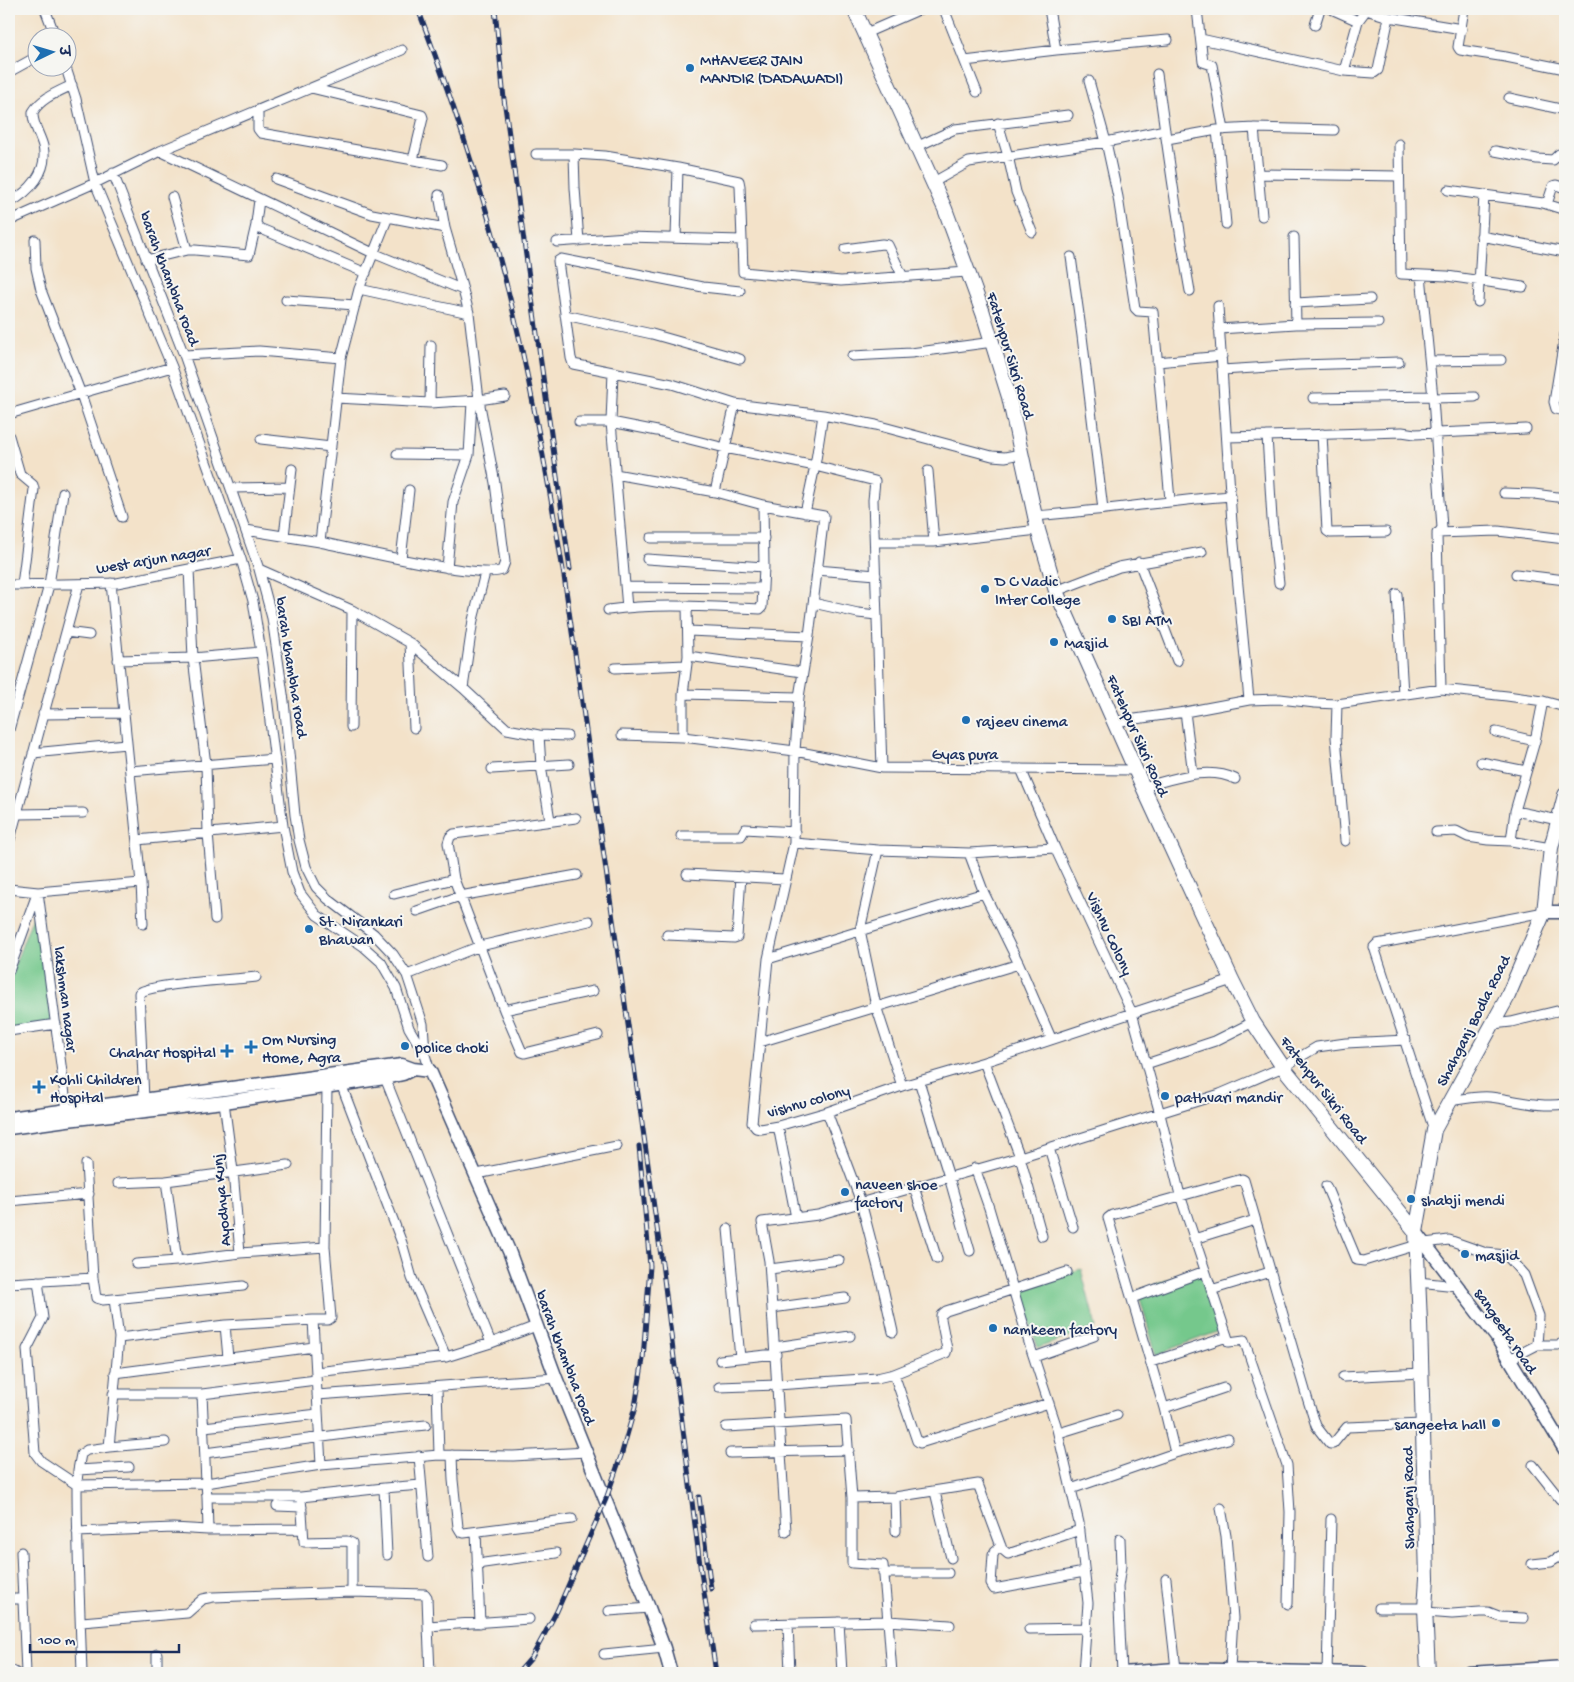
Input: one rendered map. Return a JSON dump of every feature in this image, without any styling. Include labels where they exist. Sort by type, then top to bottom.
[{"type":"main road","name":"Fatehpur Sikri Road","points":[[854,9],[944,210],[992,342],[1009,397],[1038,530],[1056,591],[1143,787],[1253,1022],[1283,1067],[1419,1240]]},
{"type":"main road","name":"Shahganj Bodla Road","points":[[1419,1240],[1434,1130],[1507,998],[1544,912],[1551,848],[1562,822],[1565,795]]},
{"type":"main road","name":"Shahganj Road","points":[[1419,1240],[1418,1282],[1422,1372],[1428,1673]]},
{"type":"street","points":[[45,9],[52,28]]},
{"type":"street","points":[[866,33],[921,9]]},
{"type":"street","points":[[944,9],[977,92]]},
{"type":"street","points":[[1050,9],[1056,50]]},
{"type":"street","points":[[1197,9],[1204,63],[1212,65],[1220,130],[1226,224]]},
{"type":"street","points":[[1315,25],[1320,9]]},
{"type":"street","points":[[1332,9],[1358,21]]},
{"type":"street","points":[[1344,70],[1358,21],[1366,9],[1389,17],[1462,28]]},
{"type":"street","points":[[1464,9],[1458,47],[1460,50],[1565,69]]},
{"type":"street","points":[[1201,38],[1344,70],[1377,72],[1389,17]]},
{"type":"street","points":[[965,61],[1056,50],[1168,40]]},
{"type":"street","points":[[9,221],[95,183],[160,151],[402,50]]},
{"type":"street","points":[[9,72],[28,62]]},
{"type":"street","points":[[1156,74],[1190,291]]},
{"type":"street","name":"barah khambha road","points":[[70,78],[95,183],[172,367],[241,559],[254,601],[283,826],[292,872],[300,893],[317,915],[363,946],[381,962],[396,988],[409,1028],[425,1055],[509,1251],[556,1378],[649,1608],[671,1673]]},
{"type":"street","points":[[1089,81],[1106,142],[1118,197],[1135,306],[1138,311],[1153,312],[1170,500]]},
{"type":"street","points":[[9,202],[32,186],[40,172],[44,151],[35,126],[33,112],[40,103],[52,94],[72,85]]},
{"type":"street","points":[[311,88],[422,115],[423,118],[413,160]]},
{"type":"street","points":[[1509,98],[1565,110]]},
{"type":"street","points":[[258,110],[258,129],[261,133],[442,165]]},
{"type":"street","points":[[916,147],[955,129],[1068,115]]},
{"type":"street","points":[[998,123],[1016,192],[1032,232]]},
{"type":"street","points":[[1254,128],[1262,216]]},
{"type":"street","points":[[932,183],[968,162],[1166,134],[1254,128],[1334,130]]},
{"type":"street","points":[[1399,144],[1400,272],[1403,275],[1447,276],[1524,287]]},
{"type":"street","points":[[160,151],[259,200],[373,252],[464,290]]},
{"type":"street","points":[[1495,151],[1553,160],[1559,154],[1565,154]]},
{"type":"street","points":[[536,154],[604,156],[678,168],[739,182],[743,272],[841,281],[967,272]]},
{"type":"street","points":[[574,154],[579,241]]},
{"type":"street","points":[[676,238],[678,168]]},
{"type":"street","name":"barah khambha road","points":[[113,173],[184,355],[259,569],[272,618],[284,701],[298,832],[306,867],[316,887],[328,899],[374,934],[393,954],[407,975],[423,1024],[425,1055]]},
{"type":"street","points":[[1258,174],[1399,176]]},
{"type":"street","points":[[276,179],[372,214],[445,228]]},
{"type":"street","points":[[1543,203],[1548,201],[1553,186],[1557,185],[1565,188]]},
{"type":"street","points":[[1448,190],[1543,203],[1565,210]]},
{"type":"street","points":[[246,530],[320,542],[447,568],[485,573],[502,570],[505,562],[494,483],[475,401],[469,313],[445,228],[439,195]]},
{"type":"street","points":[[1478,302],[1484,195]]},
{"type":"street","points":[[172,197],[187,250]]},
{"type":"street","points":[[146,260],[187,250],[249,255],[256,225],[259,200]]},
{"type":"street","points":[[320,542],[342,358],[359,289],[388,217]]},
{"type":"street","points":[[256,225],[259,228],[366,272]]},
{"type":"street","points":[[1481,236],[1565,252]]},
{"type":"street","points":[[556,242],[627,237],[742,240]]},
{"type":"street","points":[[1294,237],[1296,324]]},
{"type":"street","points":[[35,240],[36,268],[41,290],[81,394],[122,517]]},
{"type":"street","points":[[845,249],[888,244],[903,277]]},
{"type":"street","points":[[1071,257],[1103,509]]},
{"type":"street","points":[[740,291],[703,287],[561,259],[558,262],[573,364],[672,384],[735,404],[822,415],[876,425],[992,456],[1005,457],[1022,454]]},
{"type":"street","points":[[1421,275],[1436,432],[1442,528],[1437,533],[1442,689]]},
{"type":"street","points":[[359,289],[469,313]]},
{"type":"street","points":[[1295,303],[1370,299]]},
{"type":"street","points":[[286,300],[355,305]]},
{"type":"street","points":[[1218,306],[1240,615],[1249,700]]},
{"type":"street","points":[[565,315],[652,334],[740,360]]},
{"type":"street","points":[[1219,329],[1296,324],[1378,323]]},
{"type":"street","points":[[1565,334],[1554,402],[1556,409],[1565,411]]},
{"type":"street","points":[[852,356],[911,353],[992,342]]},
{"type":"street","points":[[430,403],[431,345]]},
{"type":"street","points":[[184,355],[258,352],[342,358]]},
{"type":"street","points":[[1158,362],[1222,356]]},
{"type":"street","points":[[1430,361],[1502,360]]},
{"type":"street","points":[[1222,370],[1300,364],[1399,362]]},
{"type":"street","points":[[9,414],[172,367]]},
{"type":"street","points":[[613,372],[610,422],[627,608]]},
{"type":"street","points":[[336,398],[430,403],[475,401],[505,396]]},
{"type":"street","points":[[1314,398],[1475,397]]},
{"type":"street","points":[[447,568],[453,502],[470,455],[475,401]]},
{"type":"street","points":[[715,492],[735,404]]},
{"type":"street","points":[[615,474],[715,492],[763,505],[805,513],[815,466],[822,415]]},
{"type":"street","points":[[579,422],[610,422],[657,431],[875,481],[873,500],[874,542],[882,768]]},
{"type":"street","points":[[1227,438],[1402,432],[1412,434],[1526,428]]},
{"type":"street","points":[[1322,434],[1327,531],[1330,533],[1386,532]]},
{"type":"street","points":[[9,436],[20,474],[34,489],[22,585]]},
{"type":"street","points":[[1267,436],[1272,519],[1279,584]]},
{"type":"street","points":[[261,439],[331,447]]},
{"type":"street","points":[[397,454],[470,455]]},
{"type":"street","points":[[284,536],[292,470]]},
{"type":"street","points":[[928,471],[934,542]]},
{"type":"street","points":[[231,488],[290,487]]},
{"type":"street","points":[[401,559],[409,490]]},
{"type":"street","points":[[9,730],[49,585],[62,493]]},
{"type":"street","points":[[1504,493],[1565,498]]},
{"type":"street","points":[[1035,516],[1170,500],[1231,496]]},
{"type":"street","points":[[608,610],[687,606],[760,609],[762,607],[764,566],[763,505]]},
{"type":"street","name":"vishnu colony","points":[[805,513],[824,516],[809,636],[798,696],[795,751],[794,843],[768,959],[752,1123],[756,1128],[778,1126],[826,1112],[1232,980]]},
{"type":"street","points":[[874,542],[934,542],[1038,530]]},
{"type":"street","points":[[1437,533],[1498,531],[1565,539]]},
{"type":"street","points":[[651,538],[764,538]]},
{"type":"street","points":[[1056,591],[1119,567],[1202,552]]},
{"type":"street","name":"west arjun nagar","points":[[9,585],[111,583],[241,559]]},
{"type":"street","points":[[647,559],[764,566]]},
{"type":"street","points":[[1139,562],[1177,662]]},
{"type":"street","points":[[188,569],[193,658],[206,765],[208,833],[215,919]]},
{"type":"street","points":[[259,569],[352,610],[410,643],[463,688],[502,726],[511,731],[567,736]]},
{"type":"street","points":[[817,570],[876,575]]},
{"type":"street","points":[[463,688],[473,620],[485,573]]},
{"type":"street","points":[[1516,574],[1565,580]]},
{"type":"street","points":[[111,583],[132,808],[137,840],[143,924]]},
{"type":"street","points":[[9,843],[79,584]]},
{"type":"street","points":[[626,587],[762,588]]},
{"type":"street","points":[[1397,594],[1403,694]]},
{"type":"street","points":[[813,603],[877,615]]},
{"type":"street","points":[[683,737],[683,694],[688,631],[687,606]]},
{"type":"street","points":[[351,727],[352,610]]},
{"type":"street","points":[[688,631],[809,636]]},
{"type":"street","points":[[66,632],[89,635]]},
{"type":"street","points":[[410,643],[414,728]]},
{"type":"street","points":[[118,660],[193,658],[261,652]]},
{"type":"street","points":[[615,668],[687,661],[802,672]]},
{"type":"street","points":[[1114,722],[1186,712],[1249,700],[1280,699],[1337,704],[1442,689],[1543,701],[1565,707]]},
{"type":"street","points":[[683,694],[798,696]]},
{"type":"street","points":[[1511,841],[1515,811],[1535,741],[1543,701]]},
{"type":"street","points":[[1337,704],[1336,738],[1345,841]]},
{"type":"street","points":[[1186,712],[1193,774]]},
{"type":"street","points":[[43,714],[123,714]]},
{"type":"street","points":[[1496,732],[1535,741]]},
{"type":"street","points":[[539,735],[541,766],[550,820]]},
{"type":"street","name":"Gyas pura","points":[[622,735],[683,737],[795,751],[882,768],[1136,770]]},
{"type":"street","points":[[32,753],[126,744]]},
{"type":"street","points":[[130,771],[274,759]]},
{"type":"street","points":[[1481,762],[1526,771]]},
{"type":"street","points":[[492,770],[569,764]]},
{"type":"street","name":"Vishnu Colony","points":[[1021,769],[1055,848],[1132,1013],[1180,1195],[1227,1337]]},
{"type":"street","points":[[1143,787],[1193,774],[1220,773],[1235,779]]},
{"type":"street","points":[[1515,811],[1562,822]]},
{"type":"street","points":[[18,814],[83,813]]},
{"type":"street","points":[[576,818],[454,834],[450,837],[448,843],[454,879],[520,1050],[525,1053],[598,1035]]},
{"type":"street","points":[[137,840],[283,826]]},
{"type":"street","points":[[681,836],[741,836],[745,829],[795,832]]},
{"type":"street","points":[[1436,832],[1456,831],[1468,837],[1511,841],[1551,848]]},
{"type":"street","points":[[794,843],[878,850],[969,853],[1055,848]]},
{"type":"street","points":[[878,850],[860,930],[876,1006],[902,1086]]},
{"type":"street","points":[[969,853],[984,893],[1019,964],[1052,1038]]},
{"type":"street","points":[[688,874],[785,879]]},
{"type":"street","points":[[417,911],[460,896],[577,875]]},
{"type":"street","points":[[667,935],[738,937],[741,876]]},
{"type":"street","points":[[394,894],[454,879]]},
{"type":"street","points":[[9,889],[38,892],[141,883]]},
{"type":"street","points":[[9,970],[38,892]]},
{"type":"street","name":"lakshman nagar","points":[[38,892],[67,1110]]},
{"type":"street","points":[[768,959],[984,893]]},
{"type":"street","points":[[1434,1130],[1406,1040],[1374,951],[1375,945],[1544,912],[1565,912]]},
{"type":"street","points":[[407,975],[480,946],[589,921]]},
{"type":"street","points":[[760,1042],[1019,964]]},
{"type":"street","points":[[144,1099],[139,993],[144,990],[175,985],[256,977]]},
{"type":"street","points":[[504,1010],[592,991]]},
{"type":"street","points":[[1493,1024],[1511,1022],[1565,1009]]},
{"type":"street","points":[[1146,1064],[1215,1041],[1253,1022]]},
{"type":"street","points":[[9,1031],[56,1024]]},
{"type":"street","points":[[786,1532],[770,1269],[762,1222],[818,1215],[975,1168],[1020,1157],[1160,1114],[1220,1094],[1283,1067],[1318,1047],[1346,1043],[1378,1043],[1406,1040]]},
{"type":"street","points":[[984,1062],[1020,1157],[1042,1236]]},
{"type":"street","points":[[9,1118],[402,1066],[430,1070]]},
{"type":"street","points":[[9,1128],[224,1102],[385,1078],[403,1074],[413,1069]]},
{"type":"street","points":[[385,1078],[491,1343]]},
{"type":"street","points":[[919,1081],[970,1251]]},
{"type":"street","points":[[341,1084],[402,1243],[412,1278],[446,1357]]},
{"type":"street","points":[[119,1338],[225,1325],[328,1320],[331,1318],[325,1247],[327,1086]]},
{"type":"street","points":[[1450,1101],[1489,1097],[1548,1106],[1565,1104]]},
{"type":"street","name":"Ayodhya Kunj","points":[[136,1264],[240,1253],[233,1171],[224,1102]]},
{"type":"street","points":[[826,1112],[861,1202],[882,1278],[893,1332]]},
{"type":"street","points":[[778,1126],[796,1218]]},
{"type":"street","points":[[476,1174],[617,1146]]},
{"type":"street","points":[[1048,1148],[1073,1227]]},
{"type":"street","points":[[86,1164],[93,1278],[96,1298],[99,1300],[114,1299],[243,1286]]},
{"type":"street","points":[[118,1183],[166,1181],[288,1165]]},
{"type":"street","points":[[975,1168],[1058,1433],[1080,1530],[1088,1603],[1083,1673]]},
{"type":"street","points":[[1175,1453],[1151,1362],[1108,1218],[1112,1215],[1180,1195],[1244,1179],[1316,1426],[1330,1444],[1333,1444],[1348,1427],[1423,1424]]},
{"type":"street","points":[[166,1181],[177,1261]]},
{"type":"street","points":[[1326,1186],[1357,1260],[1364,1260],[1419,1240],[1449,1240],[1486,1253],[1505,1255],[1509,1258],[1524,1274],[1539,1316],[1536,1345]]},
{"type":"street","points":[[914,1187],[937,1259]]},
{"type":"street","points":[[9,1202],[89,1194]]},
{"type":"street","points":[[1194,1239],[1255,1220]]},
{"type":"street","points":[[728,1229],[740,1358]]},
{"type":"street","name":"sangeeta road","points":[[1419,1240],[1497,1338],[1564,1446]]},
{"type":"street","points":[[240,1253],[325,1247]]},
{"type":"street","points":[[770,1269],[839,1260]]},
{"type":"street","points":[[1132,1298],[1205,1271]]},
{"type":"street","points":[[719,1387],[877,1378],[894,1374],[946,1352],[947,1349],[940,1319],[946,1311],[1067,1272]]},
{"type":"street","points":[[1211,1290],[1270,1272]]},
{"type":"street","points":[[9,1283],[93,1278]]},
{"type":"street","points":[[38,1282],[43,1318],[27,1349],[35,1454],[41,1461],[77,1485],[206,1483],[321,1465],[419,1456],[513,1456],[587,1452]]},
{"type":"street","points":[[1418,1282],[1457,1286]]},
{"type":"street","points":[[772,1308],[845,1298]]},
{"type":"street","points":[[109,1446],[119,1338],[114,1299]]},
{"type":"street","points":[[313,1320],[321,1465]]},
{"type":"street","points":[[225,1325],[228,1358]]},
{"type":"street","points":[[113,1394],[202,1394],[446,1357],[536,1326]]},
{"type":"street","points":[[720,1360],[740,1358],[850,1336]]},
{"type":"street","points":[[1034,1357],[1094,1336]]},
{"type":"street","points":[[1151,1362],[1227,1337],[1229,1342],[1244,1340],[1286,1459],[1290,1512],[1288,1604]]},
{"type":"street","points":[[1510,1359],[1536,1345],[1558,1345],[1565,1342]]},
{"type":"street","points":[[115,1373],[314,1347]]},
{"type":"street","points":[[1343,1377],[1422,1372]]},
{"type":"street","points":[[894,1374],[917,1441],[920,1443],[1049,1403]]},
{"type":"street","points":[[317,1395],[556,1378]]},
{"type":"street","points":[[436,1388],[439,1455]]},
{"type":"street","points":[[1164,1408],[1224,1388]]},
{"type":"street","points":[[202,1394],[208,1530]]},
{"type":"street","points":[[204,1427],[318,1414]]},
{"type":"street","points":[[1058,1433],[1117,1415]]},
{"type":"street","points":[[726,1427],[846,1420],[852,1498],[852,1563],[882,1564],[888,1621],[892,1672],[868,1673]]},
{"type":"street","points":[[205,1453],[319,1437],[426,1425]]},
{"type":"street","points":[[1071,1489],[1175,1453],[1228,1439]]},
{"type":"street","points":[[82,1673],[82,1622],[77,1532],[77,1485],[80,1456],[83,1452],[109,1446],[165,1442]]},
{"type":"street","points":[[730,1453],[849,1450]]},
{"type":"street","points":[[452,1455],[452,1480],[459,1530],[464,1534],[572,1519]]},
{"type":"street","points":[[419,1456],[428,1557]]},
{"type":"street","points":[[1533,1465],[1560,1499],[1565,1501]]},
{"type":"street","points":[[78,1470],[129,1467]]},
{"type":"street","points":[[852,1498],[895,1497],[978,1484],[1001,1546],[1004,1552],[1008,1554],[1080,1530]]},
{"type":"street","points":[[207,1497],[301,1497],[422,1485]]},
{"type":"street","points":[[384,1488],[387,1555]]},
{"type":"street","points":[[935,1492],[951,1558]]},
{"type":"street","points":[[301,1497],[303,1540],[306,1543],[352,1543],[352,1592]]},
{"type":"street","points":[[895,1497],[896,1531]]},
{"type":"street","points":[[277,1506],[302,1507]]},
{"type":"street","points":[[1221,1508],[1226,1536],[1233,1618],[1230,1669]]},
{"type":"street","points":[[1327,1672],[1330,1519]]},
{"type":"street","points":[[77,1532],[173,1528],[208,1530],[302,1528]]},
{"type":"street","points":[[476,1532],[480,1623]]},
{"type":"street","points":[[1120,1539],[1121,1566],[1118,1587],[1122,1673],[1176,1669],[1207,1671],[1230,1669],[1363,1673]]},
{"type":"street","points":[[1001,1546],[993,1555],[991,1584],[994,1589],[1084,1572]]},
{"type":"street","points":[[20,1552],[26,1673]]},
{"type":"street","points":[[477,1564],[556,1553]]},
{"type":"street","points":[[1532,1564],[1551,1562],[1565,1556]]},
{"type":"street","points":[[883,1572],[948,1573]]},
{"type":"street","points":[[1166,1580],[1176,1669]]},
{"type":"street","points":[[82,1622],[187,1613],[203,1599],[213,1597],[352,1592],[425,1594],[427,1597],[430,1673]]},
{"type":"street","points":[[9,1599],[23,1599]]},
{"type":"street","points":[[608,1611],[649,1608]]},
{"type":"street","points":[[1379,1608],[1426,1610],[1452,1614],[1488,1612],[1501,1617],[1524,1618]]},
{"type":"street","points":[[428,1626],[529,1620]]},
{"type":"street","points":[[754,1624],[888,1621],[950,1624]]},
{"type":"street","points":[[839,1622],[842,1673]]},
{"type":"street","points":[[788,1624],[790,1673]]},
{"type":"street","points":[[1030,1629],[1087,1628]]},
{"type":"street","points":[[604,1654],[664,1648]]},
{"type":"street","points":[[157,1654],[157,1673]]},
{"type":"street","points":[[1469,1673],[1565,1666]]},
{"type":"street","points":[[9,1669],[16,1673]]},
{"type":"green space","points":[[38,903],[52,1024],[9,1030],[9,980]]},
{"type":"green space","points":[[1198,1268],[1221,1330],[1156,1355],[1138,1291]]},
{"type":"green space","points":[[1081,1269],[1096,1327],[1038,1348],[1019,1289]]},
{"type":"railway","points":[[418,9],[462,132],[488,215],[520,341],[549,487],[564,576],[662,1263],[700,1565],[716,1673]]},
{"type":"railway","points":[[495,9],[504,99],[570,569]]},
{"type":"railway","points":[[518,1673],[532,1657],[557,1611],[606,1499],[635,1407],[643,1359],[650,1266],[639,1146]]},
{"type":"railway","points":[[699,1497],[711,1589]]},
{"type":"place","name":"MHAVEER JAIN MANDIR (DADAWADI)","points":[[690,68]]},
{"type":"place","name":"D C Vadic Inter College","points":[[985,589]]},
{"type":"place","name":"SBI ATM","points":[[1112,619]]},
{"type":"place","name":"Masjid","points":[[1054,642]]},
{"type":"place","name":"rajeev cinema","points":[[966,720]]},
{"type":"place","name":"St. Nirankari Bhawan","points":[[309,929]]},
{"type":"place","name":"police choki","points":[[405,1046]]},
{"type":"place","name":"Om Nursing Home, Agra","points":[[251,1047]]},
{"type":"place","name":"Chahar Hospital","points":[[227,1051]]},
{"type":"place","name":"Kohli Children Hospital","points":[[39,1087]]},
{"type":"place","name":"pathvari mandir","points":[[1165,1096]]},
{"type":"place","name":"naveen shoe factory","points":[[845,1192]]},
{"type":"place","name":"shabji mendi","points":[[1411,1199]]},
{"type":"place","name":"masjid","points":[[1465,1254]]},
{"type":"place","name":"namkeem factory","points":[[993,1328]]},
{"type":"place","name":"sangeeta hall","points":[[1496,1423]]}]
